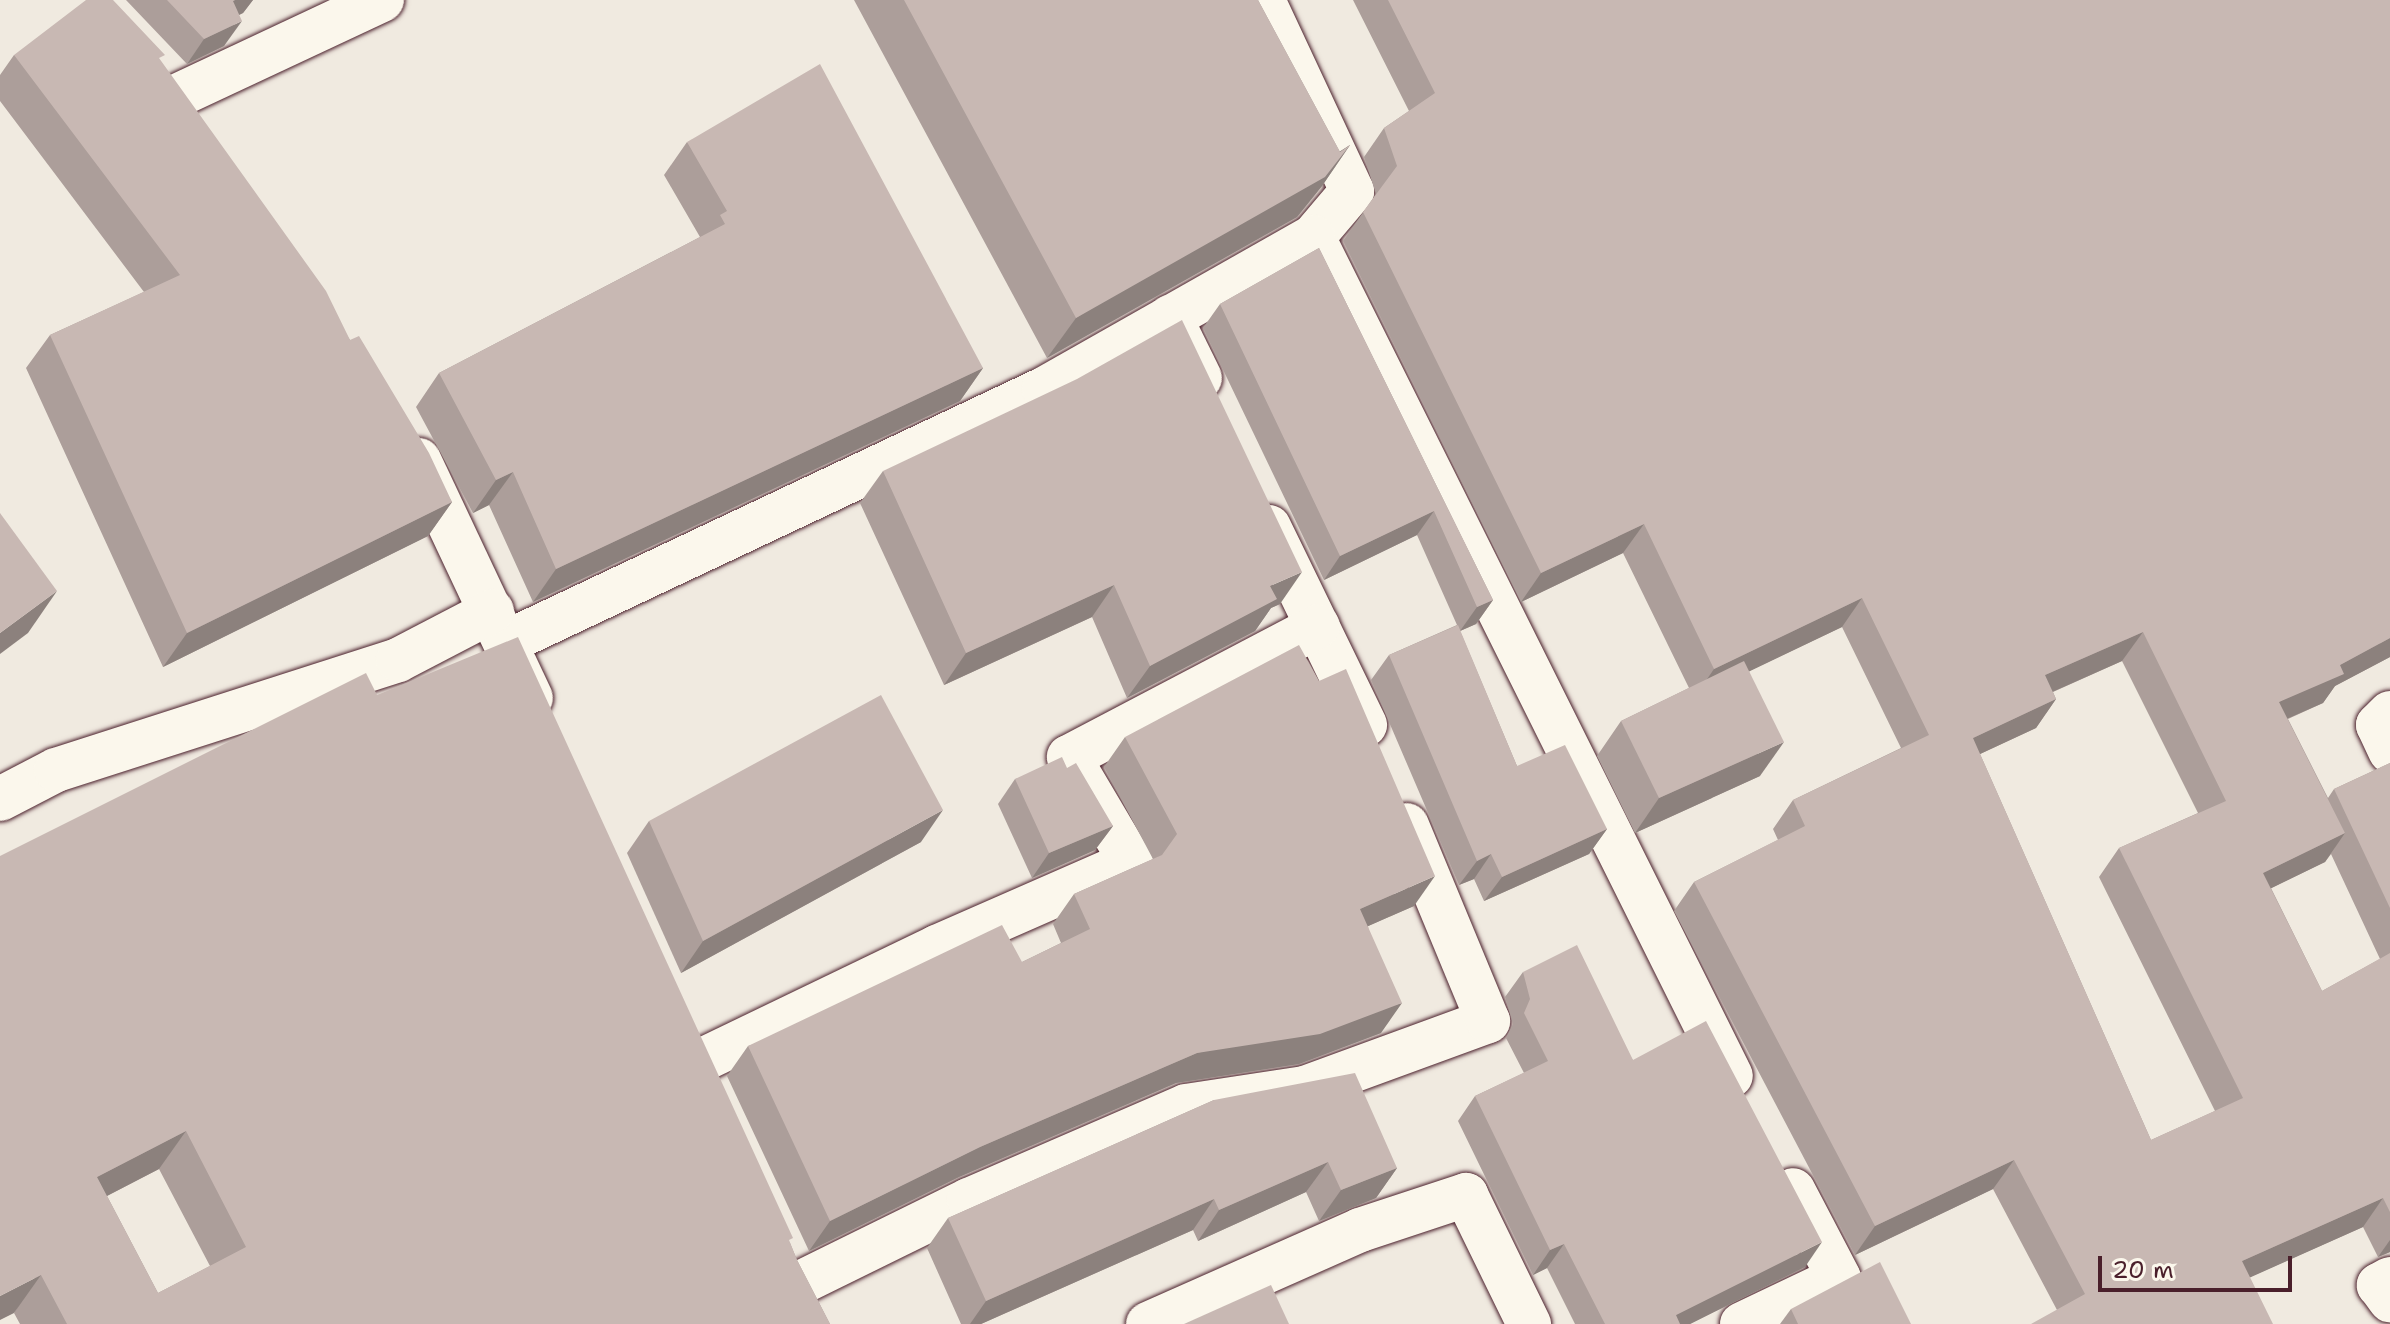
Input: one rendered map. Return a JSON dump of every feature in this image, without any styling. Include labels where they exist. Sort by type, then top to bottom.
[{"type":"street","points":[[151,63],[191,113],[382,0]]},
{"type":"street","points":[[0,799],[56,770],[500,627],[987,417],[1313,237],[1352,191],[1263,0]]},
{"type":"street","points":[[1313,237],[1753,1116]]},
{"type":"street","points":[[1170,317],[1218,416]]},
{"type":"street","points":[[399,426],[428,475],[549,740]]},
{"type":"street","points":[[821,1324],[791,1264],[969,1200],[1186,1106],[1305,1088],[1488,1021],[1386,772],[1254,495]]},
{"type":"street","points":[[713,1107],[686,1046],[937,947],[1131,862],[1069,757],[1318,626]]},
{"type":"street","points":[[2390,713],[2378,725],[2390,751]]},
{"type":"street","points":[[1742,1324],[1839,1278],[1775,1156]]},
{"type":"street","points":[[1148,1324],[1360,1230],[1466,1195],[1529,1324]]},
{"type":"street","points":[[2390,1279],[2379,1285],[2390,1300]]},
{"type":"building","points":[[86,0],[113,0],[165,55],[159,58],[326,291],[350,340],[359,336],[429,453],[452,502],[187,633],[50,335],[180,275],[14,55]]},
{"type":"building","points":[[167,0],[235,0],[242,21],[204,39]]},
{"type":"building","points":[[904,0],[1258,0],[1340,152],[1350,145],[1325,177],[1076,318]]},
{"type":"building","points":[[1388,0],[2390,0],[2390,638],[2340,665],[2344,674],[2279,702],[2345,833],[2263,873],[2322,991],[2390,953],[2390,1212],[2383,1198],[2242,1261],[2273,1324],[2031,1324],[2085,1294],[2014,1160],[1875,1226],[1694,882],[1805,826],[1793,800],[1929,735],[1862,598],[1714,669],[1644,524],[1541,573],[1363,212],[1397,166],[1384,128],[1435,93]],"holes":[[[2143,632],[2226,801],[2119,848],[2243,1098],[2151,1140],[1973,738],[2056,699],[2045,675]]]},
{"type":"building","points":[[820,64],[983,368],[556,569],[513,472],[496,480],[439,373],[725,224],[720,215],[727,211],[687,142]]},
{"type":"building","points":[[1319,248],[1493,600],[1477,607],[1434,511],[1340,556],[1220,304]]},
{"type":"building","points":[[1182,320],[1302,572],[1270,586],[1277,599],[1150,666],[1114,585],[966,653],[883,471],[1077,379]]},
{"type":"building","points":[[0,513],[57,591],[0,633]]},
{"type":"building","points":[[1458,625],[1517,766],[1565,745],[1607,829],[1502,877],[1491,854],[1477,861],[1389,655]]},
{"type":"building","points":[[518,637],[793,1238],[789,1240],[797,1260],[830,1324],[67,1324],[41,1275],[0,1296],[0,856],[366,673],[377,695]],"holes":[[[186,1131],[246,1247],[158,1293],[97,1177]]]},
{"type":"building","points":[[1299,645],[1319,681],[1346,669],[1435,876],[1360,909],[1402,1003],[1320,1034],[1197,1053],[980,1147],[830,1221],[748,1046],[1002,925],[1022,962],[1090,929],[1074,894],[1162,855],[1177,834],[1125,737]]},
{"type":"building","points":[[1744,661],[1784,742],[1659,798],[1621,721]]},
{"type":"building","points":[[881,695],[943,810],[703,941],[649,821]]},
{"type":"building","points":[[1062,757],[1067,768],[1076,763],[1113,826],[1049,853],[1015,779]]},
{"type":"building","points":[[2390,763],[2390,908],[2334,789]]},
{"type":"building","points":[[1577,945],[1633,1060],[1706,1021],[1822,1242],[1676,1315],[1680,1324],[1605,1324],[1564,1244],[1550,1250],[1475,1096],[1548,1061],[1524,1013],[1530,999],[1523,972]]},
{"type":"building","points":[[1355,1073],[1397,1168],[1341,1190],[1328,1162],[1219,1210],[1214,1199],[986,1301],[948,1218],[1214,1100]]},
{"type":"building","points":[[1880,1262],[1911,1324],[1798,1324],[1791,1309]]},
{"type":"building","points":[[1271,1285],[1289,1324],[1184,1324]]}]
